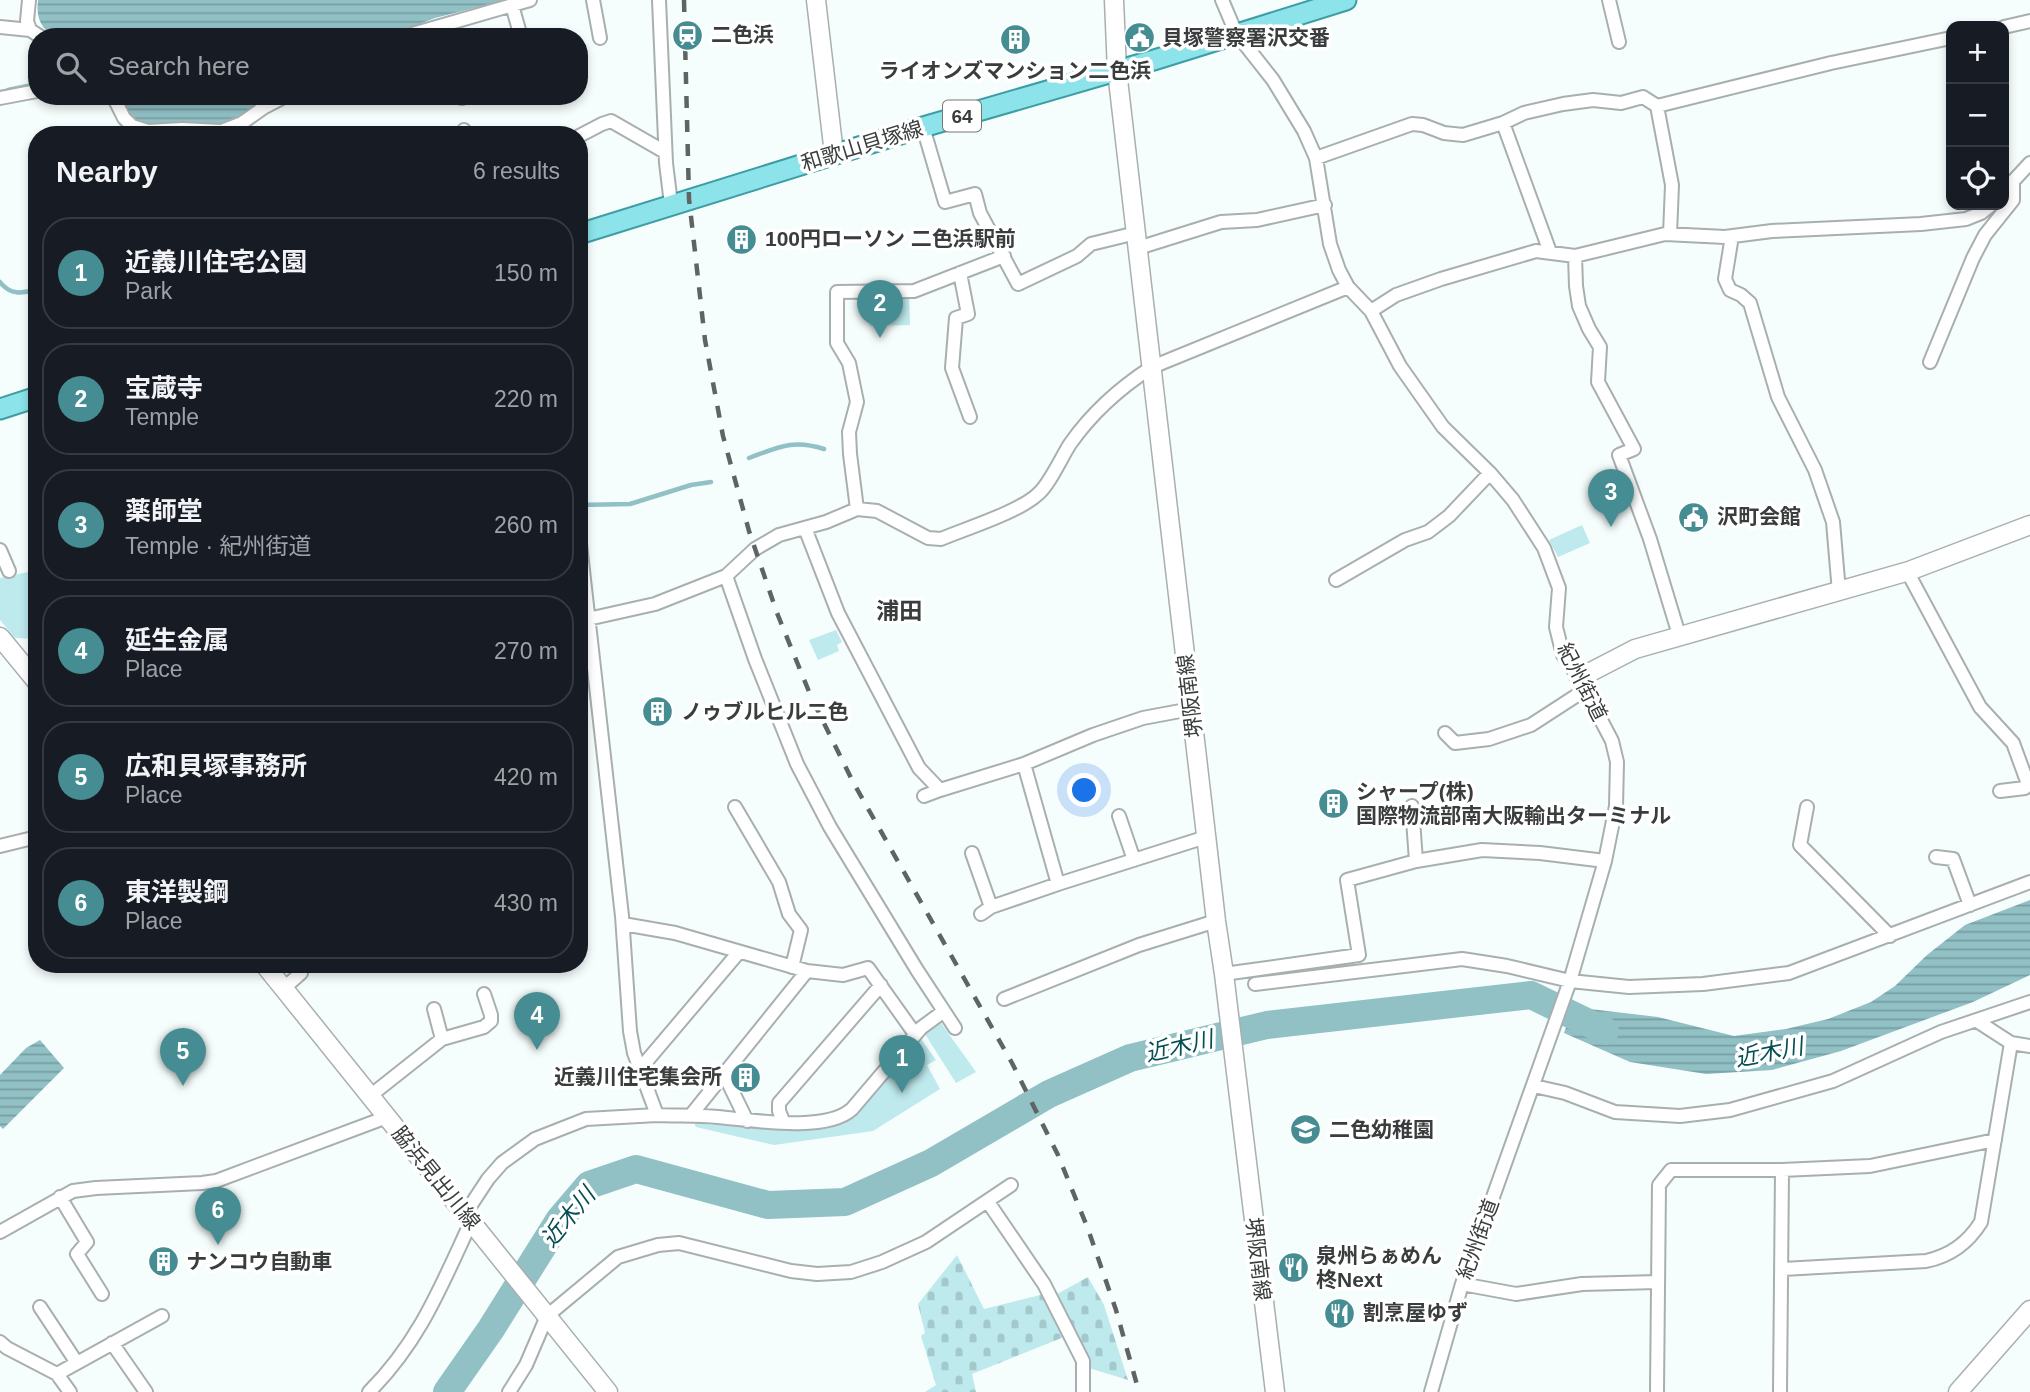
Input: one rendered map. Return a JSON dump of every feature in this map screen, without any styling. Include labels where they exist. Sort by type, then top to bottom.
[{"type":"main road","points":[[817,0],[834,154]]},
{"type":"main road","name":"堺阪南線","points":[[1114,0],[1117,71],[1216,921],[1275,1392]]},
{"type":"main road","name":"和歌山貝塚線","points":[[588,231],[1346,0]]},
{"type":"main road","points":[[0,409],[28,400]]},
{"type":"main road","points":[[1582,684],[1635,649],[1907,571],[2030,525]]},
{"type":"main road","points":[[0,636],[28,671]]},
{"type":"main road","name":"脇浜見出川線","points":[[271,973],[608,1392]]},
{"type":"main road","points":[[1958,1392],[2030,1310]]},
{"type":"main road","points":[[593,1372],[596,1392]]},
{"type":"street","points":[[29,0],[27,21],[32,28]]},
{"type":"street","points":[[450,28],[530,0]]},
{"type":"street","points":[[593,0],[600,38]]},
{"type":"street","points":[[659,0],[665,152],[671,204]]},
{"type":"street","name":"紀州街道","points":[[1222,0],[1236,33],[1273,80],[1304,131],[1316,158],[1329,244],[1348,286],[1370,312],[1400,366],[1443,427],[1513,500],[1544,548],[1559,588],[1556,627],[1563,655],[1582,684],[1612,741],[1617,762],[1616,806],[1605,861],[1569,982],[1462,1284],[1431,1392]]},
{"type":"street","points":[[1609,0],[1619,42]]},
{"type":"street","points":[[512,5],[518,28]]},
{"type":"street","points":[[2009,26],[2030,21]]},
{"type":"street","points":[[0,27],[28,32]]},
{"type":"street","points":[[1657,106],[1831,63],[1946,39]]},
{"type":"street","points":[[0,98],[28,93]]},
{"type":"street","points":[[1316,158],[1412,124],[1463,135],[1503,123],[1524,113],[1577,102],[1593,100],[1621,103],[1643,97],[1657,106],[1672,185],[1670,234]]},
{"type":"street","points":[[118,105],[130,126]]},
{"type":"street","points":[[234,126],[267,105]]},
{"type":"street","points":[[588,131],[611,121],[665,152]]},
{"type":"street","points":[[1503,123],[1550,252]]},
{"type":"street","points":[[923,127],[945,202],[975,194],[980,213],[1018,284],[1077,256],[1091,244],[1137,240],[1221,222],[1257,220],[1325,205]]},
{"type":"street","points":[[2009,185],[2030,163]]},
{"type":"street","points":[[1370,312],[1396,295],[1536,251],[1575,256],[1665,234],[1732,236],[1772,231],[1933,223],[1966,219],[1985,210]]},
{"type":"street","points":[[1930,362],[1973,258],[1985,235],[2004,210]]},
{"type":"street","points":[[1732,236],[1725,279],[1730,290],[1750,303],[1778,397],[1815,470],[1833,522],[1839,592]]},
{"type":"street","points":[[857,509],[849,432],[857,402],[849,363],[837,343],[837,292],[914,290],[1004,256]]},
{"type":"street","points":[[1575,256],[1579,306],[1600,347],[1598,382],[1634,449],[1619,456],[1650,539],[1679,635]]},
{"type":"street","points":[[960,273],[968,314],[956,318],[952,368],[970,416]]},
{"type":"street","points":[[588,619],[655,604],[726,576],[755,549],[779,535],[857,509],[877,511],[928,538],[941,539],[1027,503],[1041,492],[1073,440],[1130,381],[1152,367],[1348,286]]},
{"type":"street","points":[[1336,580],[1405,540],[1428,532],[1449,516],[1490,473]]},
{"type":"street","points":[[805,528],[838,613],[919,768],[940,790]]},
{"type":"street","points":[[0,550],[9,571]]},
{"type":"street","points":[[1907,571],[1980,707],[2013,743],[2029,783],[2025,788],[2000,790]]},
{"type":"street","points":[[726,576],[755,659],[797,764],[837,839],[955,1028]]},
{"type":"street","points":[[588,651],[623,925],[630,1031],[634,1053],[657,1115]]},
{"type":"street","points":[[1445,733],[1455,743],[1489,739],[1531,725],[1582,684]]},
{"type":"street","points":[[924,796],[1024,764],[1143,718],[1191,709]]},
{"type":"street","points":[[1024,764],[1058,884]]},
{"type":"street","points":[[1412,806],[1416,861]]},
{"type":"street","points":[[735,807],[779,883],[789,914],[801,930],[792,967]]},
{"type":"street","points":[[1807,807],[1800,845],[1891,936]]},
{"type":"street","points":[[1119,816],[1134,860]]},
{"type":"street","points":[[972,853],[986,910],[1206,837]]},
{"type":"street","points":[[0,846],[28,839]]},
{"type":"street","points":[[1225,983],[1359,955],[1348,880],[1416,861],[1482,850],[1540,853],[1605,861]]},
{"type":"street","points":[[1936,856],[1954,859],[1970,905]]},
{"type":"street","points":[[1255,984],[1462,959],[1507,965],[1569,982],[1629,987],[1703,984],[1789,973],[2030,882]]},
{"type":"street","points":[[1004,999],[1139,946],[1216,921]]},
{"type":"street","points":[[623,925],[675,933],[807,971],[838,975],[867,968],[915,1034]]},
{"type":"street","points":[[640,1069],[739,952]]},
{"type":"street","points":[[691,1115],[807,971]]},
{"type":"street","points":[[283,989],[301,973]]},
{"type":"street","points":[[784,1123],[779,1103],[881,985]]},
{"type":"street","points":[[370,1096],[442,1039],[484,1027],[491,1021],[484,994]]},
{"type":"street","points":[[1535,1082],[1615,1112],[1680,1116],[1730,1110],[1833,1081],[1941,1032],[2030,1002]]},
{"type":"street","points":[[434,1009],[442,1039]]},
{"type":"street","points":[[369,1392],[417,1333],[471,1221],[488,1179],[502,1163],[535,1139],[586,1119],[691,1115],[784,1123],[810,1122],[847,1114],[915,1034],[944,1011]]},
{"type":"street","points":[[1977,1021],[2011,1043],[2030,1046]]},
{"type":"street","points":[[1783,1269],[1926,1261],[1938,1258],[1967,1241],[1981,1222],[2011,1043]]},
{"type":"street","points":[[724,1074],[747,1121]]},
{"type":"street","points":[[0,1232],[73,1191],[216,1181],[387,1117]]},
{"type":"street","points":[[1657,1392],[1659,1185],[1671,1170],[1782,1170],[1870,1166],[1995,1140]]},
{"type":"street","points":[[1780,1392],[1782,1170]]},
{"type":"street","points":[[509,1392],[526,1365],[547,1316],[618,1257],[638,1249],[679,1243],[790,1271],[817,1274],[851,1272],[882,1262],[926,1242],[1011,1185]]},
{"type":"street","points":[[60,1197],[87,1242],[77,1254],[65,1262]]},
{"type":"street","points":[[988,1202],[1044,1284],[1078,1350],[1083,1361],[1083,1392]]},
{"type":"street","points":[[77,1254],[102,1294]]},
{"type":"street","points":[[1462,1284],[1516,1294],[1582,1284],[1657,1282]]},
{"type":"street","points":[[40,1307],[77,1363]]},
{"type":"street","points":[[57,1374],[162,1315]]},
{"type":"street","points":[[0,1342],[57,1374],[70,1392]]},
{"type":"street","points":[[112,1343],[146,1392]]},
{"type":"green space","points":[[909,297],[910,325],[870,326],[867,298]]},
{"type":"green space","points":[[1582,525],[1590,543],[1558,557],[1549,540]]},
{"type":"green space","points":[[28,572],[28,639],[15,638],[0,620],[0,578]]},
{"type":"green space","points":[[836,630],[842,642],[837,645],[839,651],[818,660],[809,640]]},
{"type":"green space","points":[[941,1023],[976,1072],[956,1083],[925,1034]]},
{"type":"green space","points":[[919,1036],[936,1060],[927,1065],[940,1089],[873,1131],[774,1145],[696,1127],[692,1118],[835,1123]]},
{"type":"green space","points":[[957,1255],[984,1309],[1044,1294],[1059,1293],[1088,1277],[1104,1305],[1128,1380],[1076,1364],[1064,1337],[972,1374],[976,1392],[925,1392],[936,1385],[921,1336],[925,1333],[918,1304]]},
{"type":"water","points":[[38,0],[506,0],[435,18],[409,28],[44,28],[38,12]]},
{"type":"water","points":[[126,105],[256,105],[247,114],[222,126],[147,124],[131,119]]},
{"type":"water","points":[[2030,900],[2030,975],[1973,1002],[1841,1051],[1772,1070],[1706,1074],[1630,1062],[1564,1033],[1573,1007],[1658,1017],[1734,1036],[1786,1029],[1828,1019],[1871,1002],[1895,986],[1927,955],[1965,925]]},
{"type":"water","points":[[40,1040],[64,1068],[3,1129],[0,1126],[0,1075],[26,1048]]},
{"type":"waterway","points":[[8,90],[28,86]]},
{"type":"waterway","points":[[0,282],[8,289],[28,291]]},
{"type":"waterway","points":[[749,458],[795,445],[824,449]]},
{"type":"waterway","points":[[588,505],[630,504],[691,485],[711,482]]},
{"type":"waterway","name":"近木川","points":[[447,1392],[491,1329],[560,1219],[589,1185],[636,1169],[768,1205],[845,1202],[931,1163],[1049,1094],[1130,1058],[1267,1025],[1531,995],[1605,1031]]},
{"type":"railway","points":[[684,0],[689,199],[705,340],[723,436],[749,531],[777,613],[812,699],[853,782],[1012,1063],[1058,1155],[1088,1229],[1116,1310],[1139,1392]]},
{"type":"place","name":"二色浜","points":[[688,35]]},
{"type":"place","name":"貝塚警察署沢交番","points":[[1139,38]]},
{"type":"place","name":"ライオンズマンション二色浜","points":[[1015,39]]},
{"type":"place","name":"100円ローソン 二色浜駅前","points":[[742,239]]},
{"type":"place","name":"宝蔵寺","points":[[880,338]]},
{"type":"place","name":"沢町会館","points":[[1694,517]]},
{"type":"place","name":"薬師堂","points":[[1611,527]]},
{"type":"place","name":"ノゥブルヒル二色","points":[[658,712]]},
{"type":"place","name":"シャープ(株) 国際物流部南大阪輸出ターミナル","points":[[1333,804]]},
{"type":"place","name":"延生金属","points":[[537,1050]]},
{"type":"place","name":"近義川住宅集会所","points":[[745,1077]]},
{"type":"place","name":"広和貝塚事務所","points":[[183,1086]]},
{"type":"place","name":"近義川住宅公園","points":[[902,1093]]},
{"type":"place","name":"二色幼稚園","points":[[1306,1130]]},
{"type":"place","name":"東洋製鋼","points":[[218,1245]]},
{"type":"place","name":"ナンコウ自動車","points":[[163,1262]]},
{"type":"place","name":"泉州らぁめん 柊Next","points":[[1293,1268]]},
{"type":"place","name":"割烹屋ゆず","points":[[1340,1313]]},
{"type":"district","name":"浦田","points":[[899,611]]}]
